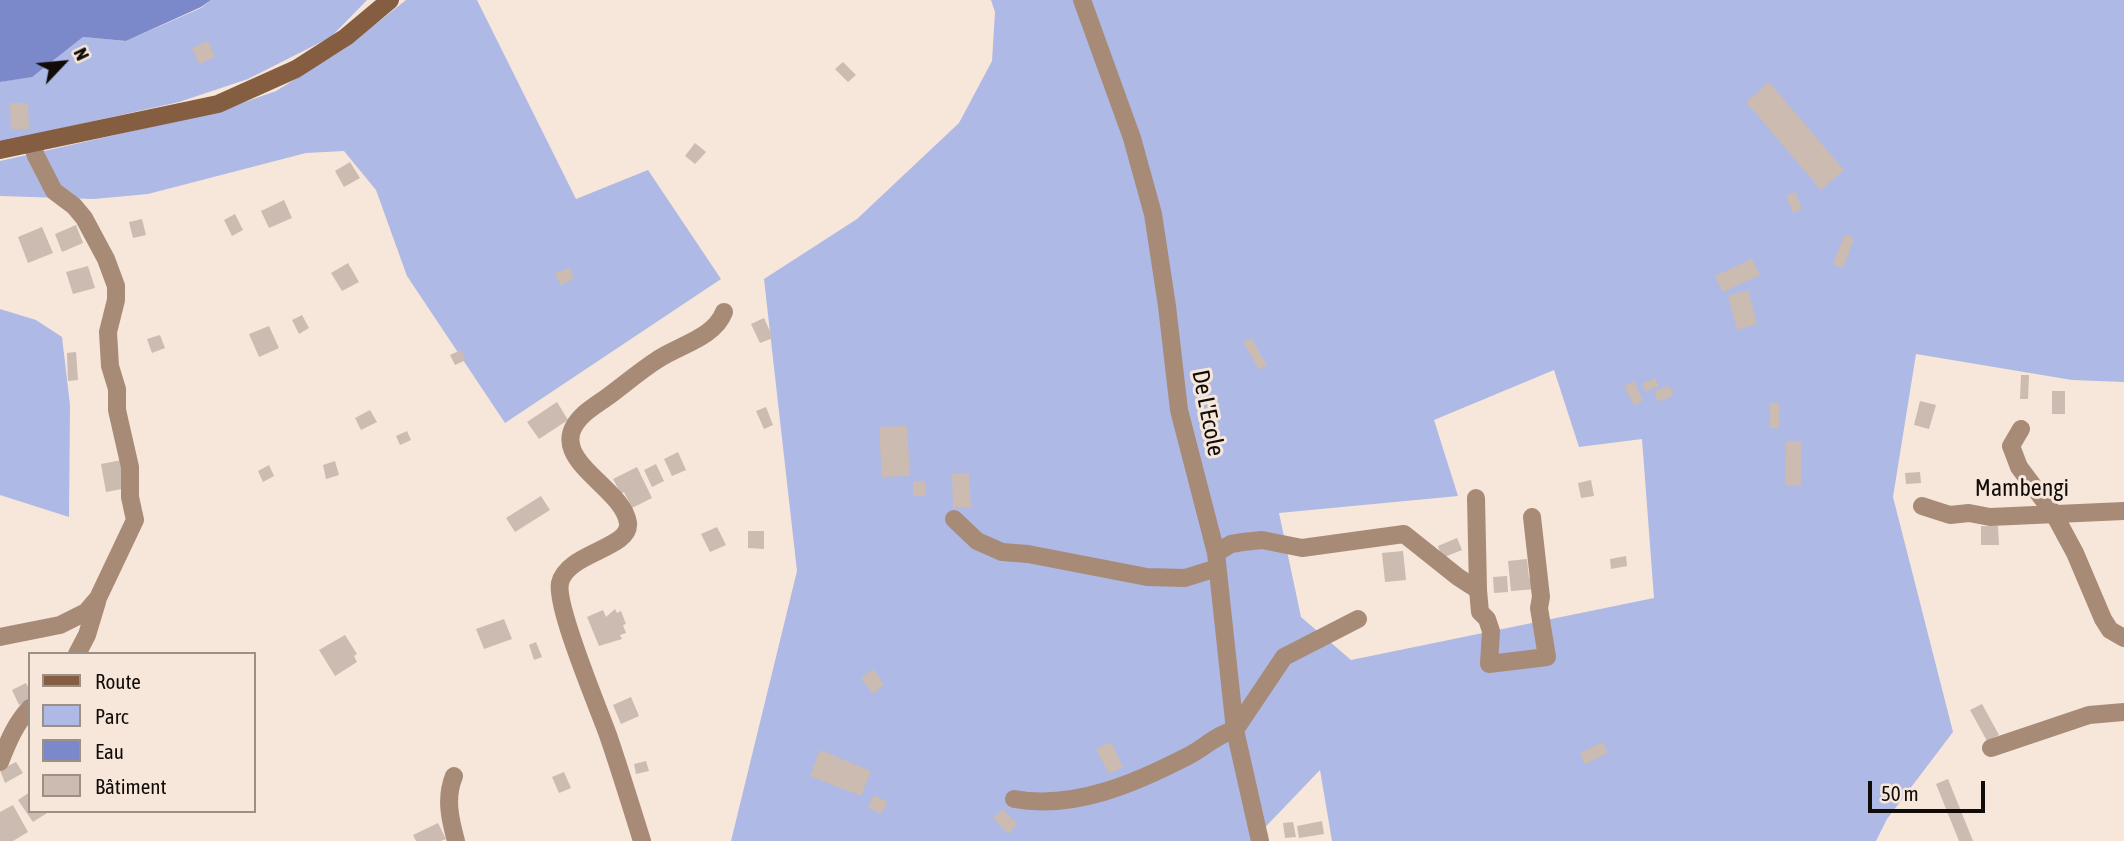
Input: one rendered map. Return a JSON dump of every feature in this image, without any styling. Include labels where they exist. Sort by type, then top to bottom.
[{"type":"street","points":[[0,150],[218,104],[296,69],[346,37],[390,0]]},
{"type":"street","name":"De L'Ecole","points":[[1082,0],[1132,138],[1153,214],[1179,410],[1217,561],[1235,730],[1260,841]]},
{"type":"street","points":[[32,144],[54,191],[84,218],[116,286],[116,300],[108,332],[110,366],[117,389],[117,410],[130,467],[130,497],[135,520],[98,598],[87,635],[78,652]]},
{"type":"street","points":[[642,841],[566,620],[560,583],[568,567],[625,536],[628,525],[612,497],[572,452],[571,441],[574,427],[584,414],[658,359],[720,323],[724,312]]},
{"type":"street","points":[[2021,429],[2012,443],[2011,450],[2019,467],[2054,514],[2075,553],[2103,619],[2110,630],[2124,638]]},
{"type":"street","points":[[1476,498],[1478,590],[1480,612],[1487,619],[1491,631],[1489,664],[1547,657],[1539,608],[1541,597],[1532,517]]},
{"type":"street","name":"Mambengi","points":[[1922,506],[1950,514],[1969,513],[1979,517],[2124,511]]},
{"type":"street","points":[[954,519],[977,541],[1002,552],[1028,554],[1147,577],[1185,578],[1217,561],[1231,544],[1262,540],[1302,548],[1404,534],[1478,590]]},
{"type":"street","points":[[0,637],[60,625],[86,612],[98,598]]},
{"type":"street","points":[[1014,799],[1048,801],[1118,789],[1188,756],[1221,734],[1235,730],[1284,657],[1357,619]]},
{"type":"street","points":[[0,762],[10,736],[28,710]]},
{"type":"street","points":[[1991,748],[2089,715],[2124,712]]},
{"type":"street","points":[[454,776],[449,795],[450,819],[456,841]]},
{"type":"green space","points":[[211,0],[367,0],[331,37],[248,79],[179,102],[0,142],[0,82],[32,76],[83,37],[126,41],[201,8]]},
{"type":"green space","points":[[406,0],[477,0],[576,199],[648,170],[721,279],[505,423],[407,276],[376,190],[344,151],[306,153],[148,194],[94,199],[0,196],[0,161],[217,112],[276,91],[344,49]]},
{"type":"green space","points":[[991,0],[2124,0],[2124,382],[2072,380],[1916,354],[1893,497],[1953,732],[1887,819],[1876,841],[1332,841],[1320,770],[1252,841],[731,841],[797,571],[764,279],[857,219],[959,123],[992,61],[995,12]],"holes":[[[1554,370],[1579,447],[1642,439],[1654,598],[1351,660],[1301,617],[1279,513],[1458,496],[1434,420]]]},
{"type":"green space","points":[[0,309],[36,320],[62,337],[70,405],[69,517],[0,495]]},
{"type":"water","points":[[0,0],[211,0],[126,41],[83,37],[32,77],[0,82]]},
{"type":"building","points":[[208,41],[215,57],[199,64],[192,48]]},
{"type":"building","points":[[843,62],[856,75],[848,82],[835,69]]},
{"type":"building","points":[[1769,82],[1844,170],[1821,190],[1746,102]]},
{"type":"building","points":[[10,103],[28,103],[29,129],[11,129]]},
{"type":"building","points":[[695,143],[706,152],[695,164],[685,156]]},
{"type":"building","points":[[350,162],[360,178],[344,187],[335,171]]},
{"type":"building","points":[[1795,192],[1802,209],[1793,213],[1786,196]]},
{"type":"building","points":[[284,200],[292,218],[269,228],[261,211]]},
{"type":"building","points":[[235,214],[243,230],[232,236],[224,220]]},
{"type":"building","points":[[142,219],[146,235],[133,238],[129,222]]},
{"type":"building","points":[[76,225],[83,243],[62,252],[55,234]]},
{"type":"building","points":[[42,227],[53,253],[28,263],[18,237]]},
{"type":"building","points":[[1845,234],[1854,238],[1843,268],[1833,264]]},
{"type":"building","points":[[1752,259],[1760,275],[1723,292],[1715,276]]},
{"type":"building","points":[[348,263],[359,282],[342,291],[331,273]]},
{"type":"building","points":[[88,266],[95,288],[73,294],[66,272]]},
{"type":"building","points":[[570,268],[574,279],[560,285],[555,273]]},
{"type":"building","points":[[1748,290],[1757,324],[1737,330],[1728,296]]},
{"type":"building","points":[[302,315],[309,328],[299,334],[292,320]]},
{"type":"building","points":[[764,318],[773,338],[760,343],[751,324]]},
{"type":"building","points":[[269,326],[279,348],[259,357],[249,334]]},
{"type":"building","points":[[160,335],[165,348],[152,353],[147,339]]},
{"type":"building","points":[[1251,338],[1267,365],[1259,370],[1243,342]]},
{"type":"building","points":[[461,350],[466,360],[455,365],[450,355]]},
{"type":"building","points":[[76,352],[78,380],[68,381],[67,353]]},
{"type":"building","points":[[2021,375],[2029,375],[2028,399],[2020,399]]},
{"type":"building","points":[[1655,378],[1659,386],[1645,392],[1642,384]]},
{"type":"building","points":[[1634,381],[1643,401],[1634,405],[1624,386]]},
{"type":"building","points":[[1669,385],[1674,395],[1658,402],[1654,392]]},
{"type":"building","points":[[2052,391],[2065,391],[2065,414],[2052,414]]},
{"type":"building","points":[[1920,401],[1936,405],[1929,429],[1914,425]]},
{"type":"building","points":[[557,402],[568,420],[539,439],[527,422]]},
{"type":"building","points":[[1770,403],[1779,403],[1779,428],[1770,428]]},
{"type":"building","points":[[766,407],[773,425],[764,429],[756,411]]},
{"type":"building","points":[[370,410],[377,422],[361,430],[355,418]]},
{"type":"building","points":[[907,426],[910,476],[882,477],[879,427]]},
{"type":"building","points":[[407,431],[411,440],[400,445],[396,436]]},
{"type":"building","points":[[1786,441],[1802,441],[1801,486],[1785,485]]},
{"type":"building","points":[[678,452],[686,470],[672,476],[664,459]]},
{"type":"building","points":[[122,460],[127,488],[106,492],[101,464]]},
{"type":"building","points":[[335,461],[339,475],[326,479],[323,465]]},
{"type":"building","points":[[656,464],[664,481],[652,487],[644,470]]},
{"type":"building","points":[[269,465],[274,476],[263,482],[258,471]]},
{"type":"building","points":[[637,467],[652,498],[632,508],[613,479]]},
{"type":"building","points":[[1920,472],[1921,483],[1906,484],[1905,473]]},
{"type":"building","points":[[969,473],[971,507],[953,508],[952,474]]},
{"type":"building","points":[[1591,480],[1594,496],[1581,498],[1578,483]]},
{"type":"building","points":[[913,481],[925,481],[925,496],[913,496]]},
{"type":"building","points":[[541,496],[550,510],[515,532],[506,518]]},
{"type":"building","points":[[1981,526],[1998,526],[1999,545],[1981,545]]},
{"type":"building","points":[[717,527],[726,545],[710,552],[701,534]]},
{"type":"building","points":[[748,531],[764,531],[764,549],[748,548]]},
{"type":"building","points":[[1457,538],[1462,550],[1442,558],[1438,546]]},
{"type":"building","points":[[1403,551],[1406,580],[1385,582],[1382,553]]},
{"type":"building","points":[[1626,556],[1627,566],[1611,569],[1610,559]]},
{"type":"building","points":[[1527,559],[1529,578],[1537,577],[1537,589],[1511,591],[1508,561]]},
{"type":"building","points":[[1507,576],[1508,592],[1494,593],[1493,577]]},
{"type":"building","points":[[615,609],[617,613],[621,611],[626,633],[620,635],[622,639],[599,646],[587,617],[603,610],[606,617]]},
{"type":"building","points":[[504,619],[512,639],[484,649],[476,629]]},
{"type":"building","points":[[345,635],[357,654],[354,656],[357,662],[335,676],[319,650]]},
{"type":"building","points":[[536,642],[542,657],[534,660],[529,645]]},
{"type":"building","points":[[873,669],[884,684],[873,694],[861,678]]},
{"type":"building","points":[[26,683],[28,701],[19,705],[12,690]]},
{"type":"building","points":[[631,697],[639,716],[621,724],[613,705]]},
{"type":"building","points":[[1982,704],[1999,735],[1987,741],[1970,710]]},
{"type":"building","points":[[1111,742],[1123,767],[1109,774],[1096,749]]},
{"type":"building","points":[[1603,742],[1608,753],[1585,764],[1580,753]]},
{"type":"building","points":[[820,750],[871,771],[861,796],[810,776]]},
{"type":"building","points":[[646,761],[649,771],[636,774],[634,764]]},
{"type":"building","points":[[16,762],[23,773],[5,783],[0,770]]},
{"type":"building","points":[[564,772],[571,788],[559,793],[552,777]]},
{"type":"building","points":[[1948,779],[1973,841],[1959,841],[1936,784]]},
{"type":"building","points":[[28,793],[28,813],[47,813],[33,822],[18,800]]},
{"type":"building","points":[[874,795],[888,802],[881,814],[868,807]]},
{"type":"building","points":[[13,805],[28,832],[13,841],[0,841],[0,812]]},
{"type":"building","points":[[1003,809],[1017,824],[1008,834],[993,818]]},
{"type":"building","points":[[1322,821],[1324,834],[1299,838],[1297,826]]},
{"type":"building","points":[[1293,822],[1296,837],[1285,838],[1283,823]]},
{"type":"building","points":[[438,823],[446,839],[416,841],[413,835]]}]
